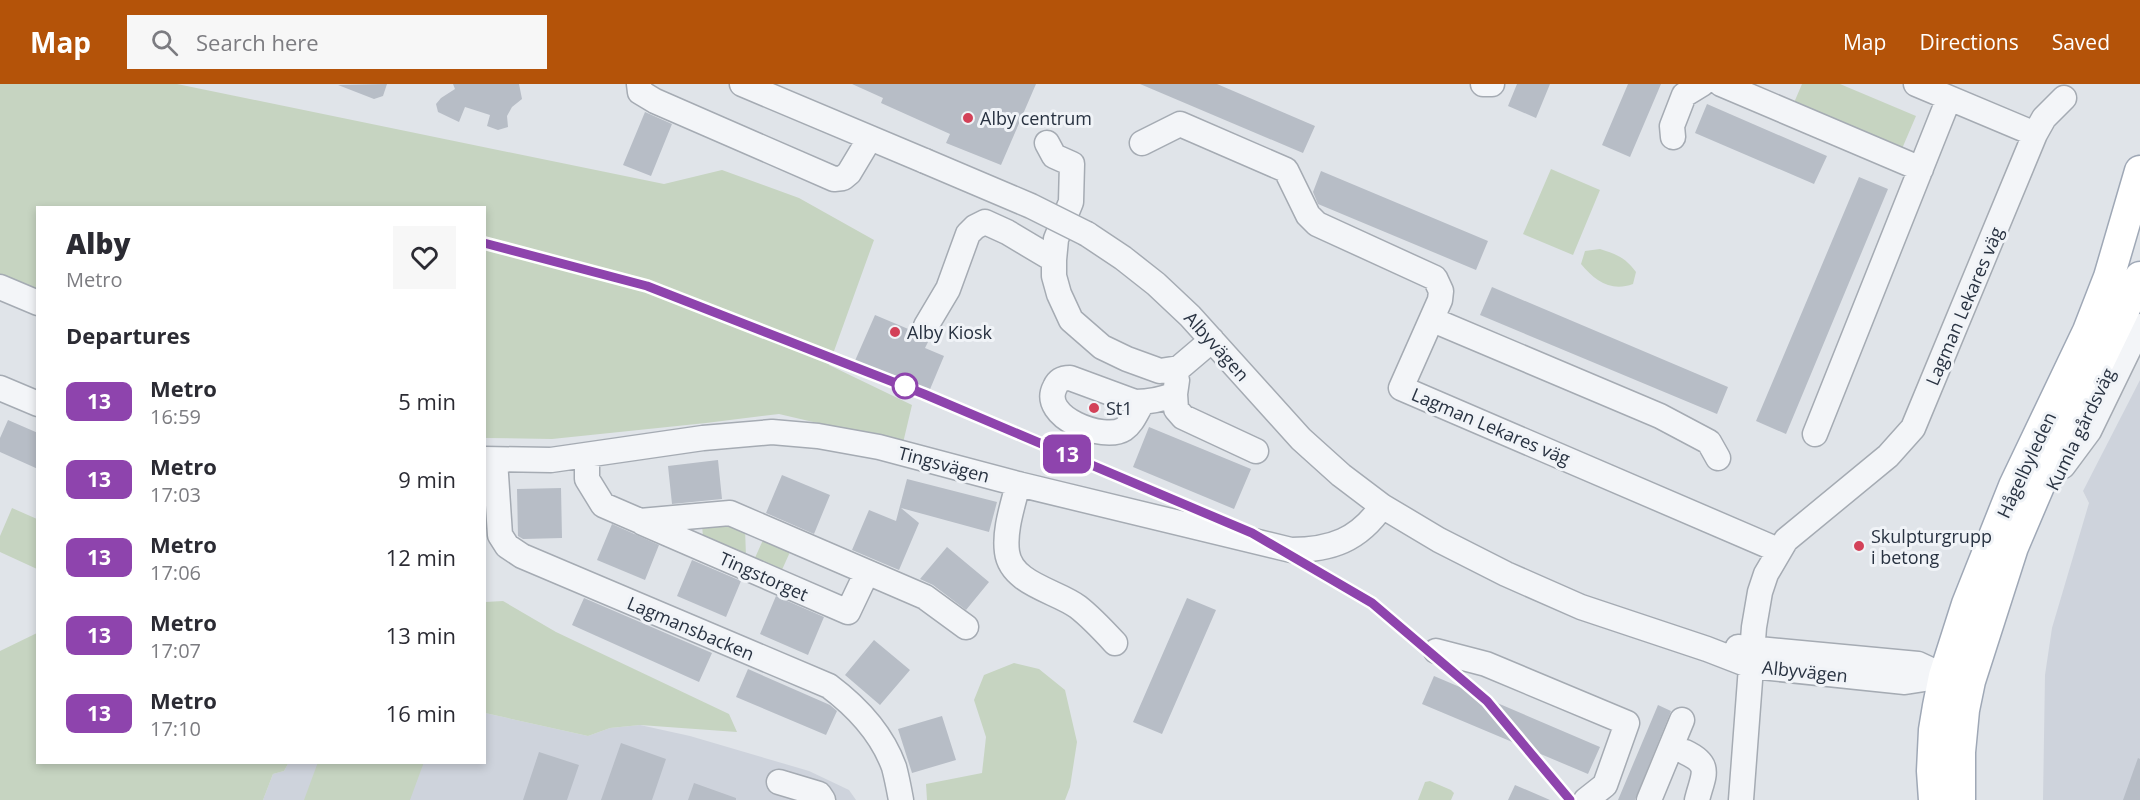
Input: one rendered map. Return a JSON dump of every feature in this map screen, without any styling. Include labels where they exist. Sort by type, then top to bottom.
[{"type":"main road","name":"Hågelbyleden","points":[[1960,800],[1961,731],[1957,679],[1967,604],[2014,486],[2088,331],[2109,278],[2138,187]]},
{"type":"main road","name":"Hågelbyleden","points":[[1934,800],[1932,771],[1934,730],[2039,486],[2140,277]]},
{"type":"street","points":[[639,84],[640,92],[655,101],[834,179],[843,178],[849,173],[870,138]]},
{"type":"street","name":"Albyvägen","points":[[742,84],[1031,206],[1087,234],[1156,284],[1212,340],[1301,439],[1341,475],[1382,506],[1439,540],[1506,574],[1581,607],[1707,649],[1905,682],[1957,679]]},
{"type":"street","points":[[1483,84],[1492,84]]},
{"type":"street","points":[[1673,137],[1672,126],[1684,95],[1702,84]]},
{"type":"street","points":[[1723,84],[1921,169]]},
{"type":"street","points":[[1916,84],[2035,134]]},
{"type":"street","points":[[1815,434],[1949,98]]},
{"type":"street","name":"Lagman Lekares väg","points":[[1742,800],[1752,657],[1760,592],[1778,550],[1785,540],[1888,456],[1913,428],[2035,134],[2044,118],[2064,98]]},
{"type":"street","points":[[1142,143],[1180,124],[1286,170],[1308,215],[1317,225],[1435,278],[1441,291],[1433,320],[1660,416],[1709,442],[1718,459]]},
{"type":"street","points":[[1047,143],[1054,156],[1072,164],[1071,202],[1056,239],[1054,260],[1054,276],[1059,294],[1071,320],[1102,346],[1149,368],[1168,371],[1179,368],[1212,340]]},
{"type":"street","points":[[926,326],[948,289],[968,234],[975,227],[985,222],[1008,232],[1054,260]]},
{"type":"street","points":[[0,287],[36,302]]},
{"type":"street","name":"Kumla gårdsväg","points":[[2013,546],[2039,512],[2140,306]]},
{"type":"street","name":"Lagman Lekares väg","points":[[1433,320],[1401,388],[1778,550]]},
{"type":"street","points":[[2063,466],[2089,431],[2140,326]]},
{"type":"street","points":[[1179,368],[1175,394],[1176,409],[1183,417],[1256,451]]},
{"type":"street","points":[[0,388],[36,403]]},
{"type":"street","points":[[1143,402],[1152,402],[1175,394]]},
{"type":"street","name":"Tingsvägen","points":[[490,460],[551,460],[681,441],[772,432],[847,440],[1291,550],[1312,550],[1335,545],[1363,528],[1382,506]]},
{"type":"street","name":"Tingstorget","points":[[587,455],[587,479],[603,505],[848,612],[867,572]]},
{"type":"street","name":"Lagmansbacken","points":[[490,460],[500,535],[507,546],[522,556],[829,686],[848,700],[878,734],[893,766],[901,800]]},
{"type":"street","points":[[1018,484],[1006,538],[1007,555],[1013,566],[1027,580],[1076,605],[1115,643]]},
{"type":"street","points":[[640,522],[730,513],[925,597],[966,627]]},
{"type":"street","points":[[1436,651],[1486,664],[1627,723],[1599,798]]},
{"type":"street","points":[[1649,800],[1682,720]]},
{"type":"street","points":[[1685,752],[1702,763],[1704,772],[1697,800]]},
{"type":"street","points":[[779,782],[819,794],[824,800]]},
{"type":"shaded area","points":[[2140,380],[2140,800],[2043,800],[2045,675],[2052,628],[2089,503],[2083,491]]},
{"type":"shaded area","points":[[486,713],[588,736],[610,728],[640,725],[690,736],[809,771],[849,790],[856,800],[263,800],[273,774],[284,771],[288,764],[486,764]]},
{"type":"green space","points":[[0,84],[177,84],[664,184],[722,170],[799,198],[874,240],[829,365],[912,405],[903,443],[779,414],[552,439],[486,438],[486,206],[36,206],[36,290],[0,274]]},
{"type":"green space","points":[[1802,84],[1840,84],[1916,116],[1901,151],[1793,105]]},
{"type":"green space","points":[[1551,169],[1600,190],[1573,255],[1523,234]]},
{"type":"green space","points":[[1600,249],[1620,257],[1632,267],[1636,272],[1633,284],[1611,286],[1598,280],[1586,270],[1581,264],[1585,251]]},
{"type":"green space","points":[[12,508],[36,519],[36,569],[0,552],[0,536]]},
{"type":"green space","points":[[702,524],[745,528],[746,557],[703,538]]},
{"type":"green space","points":[[763,540],[790,552],[781,572],[754,560]]},
{"type":"green space","points":[[503,601],[556,632],[729,714],[737,732],[640,725],[610,728],[588,736],[486,713],[486,602]]},
{"type":"green space","points":[[36,633],[36,764],[288,764],[284,771],[273,774],[263,800],[0,800],[0,651]]},
{"type":"green space","points":[[1014,663],[1039,669],[1065,690],[1077,742],[1070,787],[1065,800],[927,800],[926,784],[982,773],[986,737],[974,700],[984,675]]},
{"type":"green space","points":[[317,764],[423,764],[410,800],[304,800]]},
{"type":"green space","points":[[1430,781],[1451,790],[1454,793],[1451,800],[1418,800],[1425,782]]},
{"type":"building","points":[[387,84],[383,96],[374,99],[338,85]]},
{"type":"building","points":[[453,84],[519,84],[522,99],[512,107],[507,116],[508,127],[498,130],[487,126],[490,115],[465,107],[459,122],[438,112],[436,104],[455,89]]},
{"type":"building","name":"Alby centrum","points":[[852,84],[1036,84],[1001,165],[946,143],[950,134],[881,103],[883,98]]},
{"type":"building","points":[[1140,84],[1217,84],[1315,126],[1303,153]]},
{"type":"building","points":[[1517,84],[1550,84],[1536,118],[1508,106]]},
{"type":"building","points":[[1628,84],[1661,84],[1630,157],[1602,145]]},
{"type":"building","points":[[1707,104],[1827,156],[1814,184],[1695,133]]},
{"type":"building","points":[[645,112],[672,124],[651,176],[623,165]]},
{"type":"building","points":[[1321,171],[1488,241],[1476,270],[1318,204],[1313,192]]},
{"type":"building","points":[[1859,177],[1888,189],[1786,434],[1756,421]]},
{"type":"building","points":[[1492,287],[1728,387],[1717,414],[1480,315]]},
{"type":"building","points":[[875,315],[913,331],[919,338],[929,340],[925,348],[944,356],[928,394],[854,363]]},
{"type":"building","points":[[8,420],[36,432],[36,468],[0,452],[0,438]]},
{"type":"building","points":[[1149,427],[1251,469],[1234,509],[1133,467]]},
{"type":"building","points":[[718,460],[722,499],[672,504],[668,466]]},
{"type":"building","points":[[782,475],[830,495],[814,534],[766,513]]},
{"type":"building","points":[[907,479],[997,502],[989,532],[901,508],[919,523],[899,570],[852,550],[869,510],[896,521]]},
{"type":"building","points":[[561,488],[562,538],[523,539],[518,536],[517,489]]},
{"type":"building","points":[[612,524],[659,545],[645,580],[597,560]]},
{"type":"building","points":[[947,547],[989,582],[966,610],[933,585],[920,579]]},
{"type":"building","points":[[692,560],[741,581],[726,617],[677,596]]},
{"type":"building","points":[[776,596],[824,617],[808,655],[760,634]]},
{"type":"building","points":[[584,598],[712,653],[699,682],[572,625]]},
{"type":"building","points":[[1187,598],[1216,610],[1162,734],[1133,722]]},
{"type":"building","points":[[874,640],[910,670],[880,705],[845,675]]},
{"type":"building","points":[[748,669],[830,705],[837,711],[826,735],[736,697]]},
{"type":"building","points":[[1434,676],[1600,747],[1588,774],[1422,704]]},
{"type":"building","points":[[1658,705],[1671,711],[1635,800],[1618,800]]},
{"type":"building","points":[[942,716],[956,760],[912,773],[898,729]]},
{"type":"building","points":[[621,743],[666,759],[652,800],[601,800]]},
{"type":"building","points":[[539,752],[579,765],[567,800],[523,800]]},
{"type":"building","points":[[2138,758],[2140,759],[2140,800],[2123,800]]},
{"type":"building","points":[[694,783],[736,798],[736,800],[688,800]]},
{"type":"building","points":[[1515,785],[1550,800],[1508,800]]},
{"type":"metro line","name":"13","points":[[486,244],[647,286],[924,394],[1252,533],[1372,603],[1487,701],[1570,800]]},
{"type":"place","name":"Alby centrum","points":[[968,118]]},
{"type":"place","name":"Alby Kiosk","points":[[895,332]]},
{"type":"place","name":"St1","points":[[1094,408]]},
{"type":"place","name":"Skulpturgrupp i betong","points":[[1859,546]]}]
